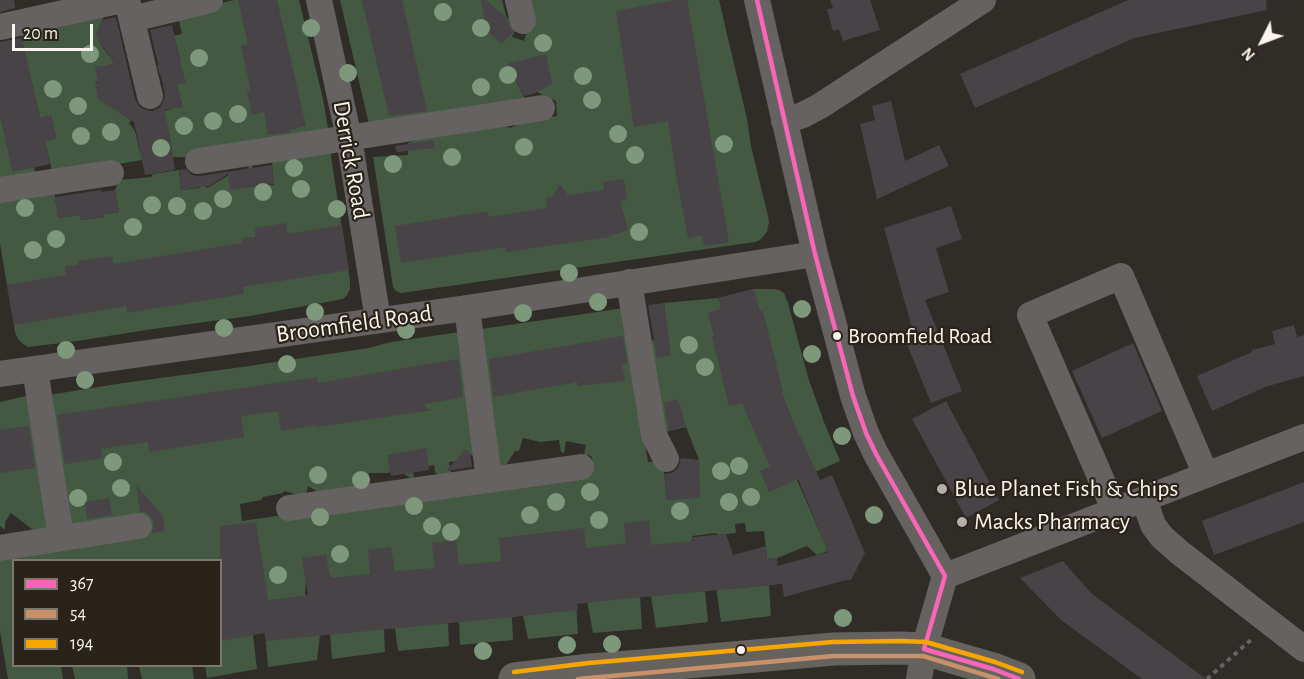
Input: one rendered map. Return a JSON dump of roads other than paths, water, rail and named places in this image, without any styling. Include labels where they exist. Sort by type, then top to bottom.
[{"type":"main road","points":[[515,679],[590,670],[834,649],[901,648],[922,664],[993,669],[1019,679]]},
{"type":"street","points":[[0,27],[127,6],[210,0]]},
{"type":"street","name":"Derrick Road","points":[[319,0],[349,138],[378,320]]},
{"type":"street","points":[[757,0],[815,254],[853,396],[866,433],[945,576],[922,664]]},
{"type":"street","points":[[784,121],[820,106],[983,0]]},
{"type":"street","points":[[127,6],[150,96]]},
{"type":"street","points":[[198,161],[542,108]]},
{"type":"street","points":[[0,190],[111,173]]},
{"type":"street","name":"Broomfield Road","points":[[1,367],[34,369],[467,308],[815,254]]},
{"type":"street","points":[[1115,511],[1030,315],[1120,276],[1206,475]]},
{"type":"street","points":[[629,282],[654,435],[666,459]]},
{"type":"street","points":[[467,308],[489,480]]},
{"type":"street","points":[[34,369],[61,538]]},
{"type":"street","points":[[945,576],[1304,437]]},
{"type":"street","points":[[289,508],[581,467]]},
{"type":"street","points":[[1144,499],[1153,525],[1162,537],[1304,649]]},
{"type":"street","points":[[0,548],[139,526]]},
{"type":"place","name":"Broomfield Road","points":[[837,336]]},
{"type":"place","name":"Blue Planet Fish & Chips","points":[[942,489]]},
{"type":"place","name":"Macks Pharmacy","points":[[962,522]]}]
